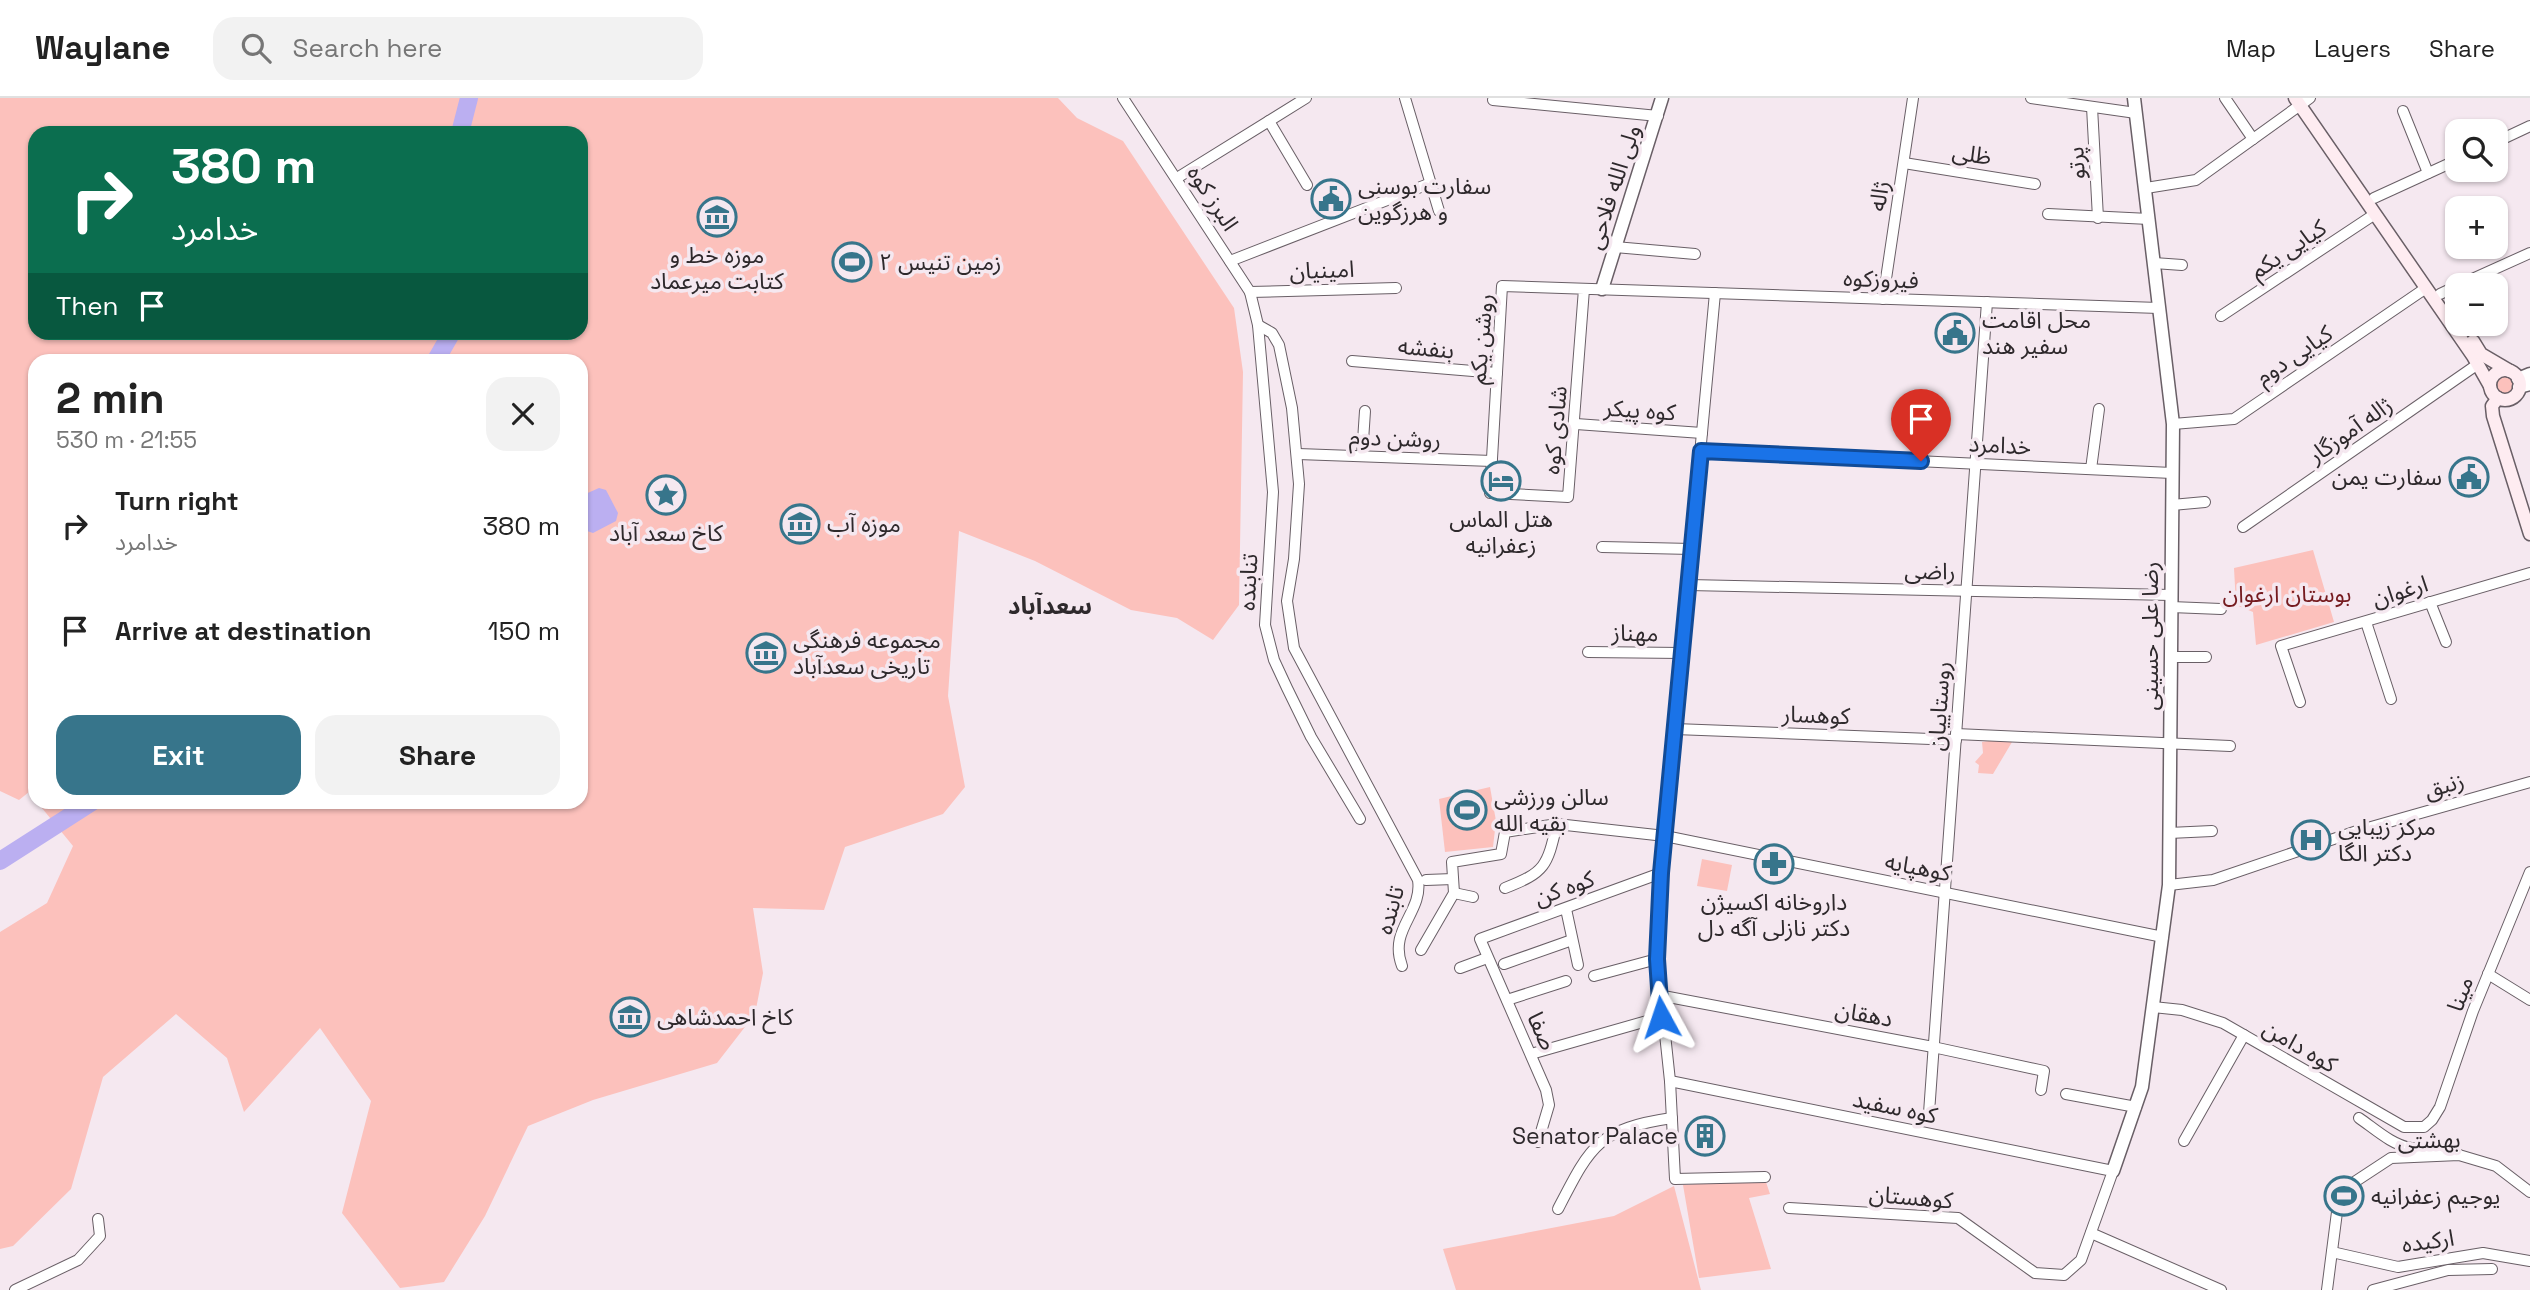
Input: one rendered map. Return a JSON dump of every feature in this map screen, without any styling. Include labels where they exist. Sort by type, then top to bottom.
[{"type":"main road","points":[[2304,100],[2445,301]]},
{"type":"main road","points":[[2304,100],[2375,214],[2498,398]]},
{"type":"main road","points":[[2469,336],[2481,354],[2524,381]]},
{"type":"main road","points":[[2490,386],[2496,373],[2524,381]]},
{"type":"main road","points":[[2498,398],[2512,398],[2524,381]]},
{"type":"main road","points":[[2498,398],[2492,406],[2493,416],[2530,534]]},
{"type":"street","name":"البرز کوه","points":[[1123,98],[1250,292],[1258,325]]},
{"type":"street","points":[[1405,98],[1439,211]]},
{"type":"street","name":"ولی‌ الله فلاحی","points":[[1602,289],[1662,98]]},
{"type":"street","name":"ژاله","points":[[1883,299],[1913,98]]},
{"type":"street","points":[[2031,98],[2136,113]]},
{"type":"street","name":"رضا علی حسینی","points":[[2113,1171],[2142,1087],[2169,885],[2173,424],[2134,98]]},
{"type":"street","points":[[2225,98],[2253,139]]},
{"type":"street","points":[[1177,178],[1299,100]]},
{"type":"street","points":[[1493,100],[1658,116]]},
{"type":"street","points":[[2146,188],[2196,180],[2304,100]]},
{"type":"street","name":"پرتو","points":[[2092,107],[2098,218]]},
{"type":"street","points":[[2403,111],[2428,173]]},
{"type":"street","points":[[1269,121],[1307,185]]},
{"type":"street","points":[[2508,136],[2530,126]]},
{"type":"street","name":"ظلی","points":[[1903,163],[2035,184]]},
{"type":"street","points":[[2374,198],[2445,165]]},
{"type":"street","points":[[1230,261],[1431,183]]},
{"type":"street","points":[[2048,214],[2149,219]]},
{"type":"street","name":"کیایی یکم","points":[[2221,316],[2375,214]]},
{"type":"street","points":[[1615,247],[1695,254]]},
{"type":"street","points":[[2486,273],[2530,253]]},
{"type":"street","points":[[2154,263],[2182,265]]},
{"type":"street","name":"روشن یکم","points":[[1490,493],[1502,286],[1602,289]]},
{"type":"street","name":"امینیان","points":[[1250,292],[1396,288]]},
{"type":"street","name":"کیایی دوم","points":[[2173,424],[2234,419],[2426,288]]},
{"type":"street","name":"شادی کوه","points":[[1490,493],[1568,496],[1576,424],[1584,289]]},
{"type":"street","name":"فیروزکوه","points":[[1602,289],[2159,308]]},
{"type":"street","points":[[2440,294],[2445,292]]},
{"type":"street","points":[[1715,293],[1661,873],[1658,995],[1670,1080],[1675,1179],[1765,1177]]},
{"type":"street","name":"روستاییان","points":[[1929,1113],[1987,302]]},
{"type":"street","points":[[1258,325],[1272,333],[1279,345],[1298,454]]},
{"type":"street","name":"تنابنده","points":[[1258,325],[1273,492],[1265,625],[1273,660],[1311,737],[1360,819]]},
{"type":"street","name":"بنفشه","points":[[1352,361],[1497,373]]},
{"type":"street","name":"ژاله آموزگار","points":[[2243,527],[2478,365]]},
{"type":"street","points":[[2091,469],[2099,409]]},
{"type":"street","points":[[1362,456],[1365,411]]},
{"type":"street","name":"کوه پیکر","points":[[1576,424],[1702,433]]},
{"type":"street","name":"خدامرد","points":[[1701,451],[2172,472]]},
{"type":"street","name":"روشن دوم","points":[[1298,454],[1492,461]]},
{"type":"street","name":"تابنده","points":[[1298,454],[1299,484],[1294,558],[1287,601],[1294,648],[1412,865],[1419,890],[1398,941],[1402,966]]},
{"type":"street","points":[[2172,505],[2205,502]]},
{"type":"street","points":[[1602,547],[1692,549]]},
{"type":"street","name":"ارغوان","points":[[2300,702],[2281,646],[2530,573]]},
{"type":"street","name":"راضی","points":[[1689,584],[1966,591],[2171,601],[2221,609]]},
{"type":"street","points":[[2430,602],[2446,642]]},
{"type":"street","points":[[2367,622],[2391,699]]},
{"type":"street","name":"مهناز","points":[[1588,652],[1682,653]]},
{"type":"street","points":[[2171,657],[2206,657]]},
{"type":"street","name":"کوهسار","points":[[1675,729],[2170,742],[2230,746]]},
{"type":"street","name":"زنبق","points":[[2169,885],[2213,880],[2357,831],[2530,782]]},
{"type":"street","points":[[1505,888],[1543,870],[1557,824]]},
{"type":"street","name":"کوهپایه","points":[[1453,879],[1452,862],[1501,854],[1505,832],[1557,824],[1665,836],[2163,937]]},
{"type":"street","points":[[2169,833],[2212,831]]},
{"type":"street","name":"مینا","points":[[2424,1127],[2440,1107],[2488,974],[2530,872]]},
{"type":"street","name":"کوه کن","points":[[1480,939],[1661,873]]},
{"type":"street","points":[[1421,950],[1454,893],[1453,879],[1426,880]]},
{"type":"street","points":[[1454,893],[1474,897]]},
{"type":"street","points":[[1566,909],[1578,965]]},
{"type":"street","name":"صفا","points":[[1480,939],[1531,1054],[1549,1105],[1538,1142]]},
{"type":"street","points":[[1504,964],[1572,940]]},
{"type":"street","points":[[1461,968],[1488,958]]},
{"type":"street","points":[[1594,976],[1657,959]]},
{"type":"street","points":[[2488,974],[2530,1000]]},
{"type":"street","points":[[1507,1000],[1566,981]]},
{"type":"street","name":"دهقان","points":[[1658,995],[1933,1047],[2044,1071],[2041,1090]]},
{"type":"street","name":"کوه دامن","points":[[2153,1007],[2182,1010],[2223,1023],[2375,1112],[2404,1127],[2424,1127]]},
{"type":"street","points":[[1531,1054],[1661,1017]]},
{"type":"street","points":[[2184,1141],[2244,1035]]},
{"type":"street","name":"کوه سفید","points":[[1670,1080],[2113,1171]]},
{"type":"street","points":[[2066,1094],[2136,1107]]},
{"type":"street","points":[[1558,1209],[1597,1144],[1616,1130],[1672,1118]]},
{"type":"street","points":[[2359,1118],[2392,1141],[2412,1148],[2448,1147],[2459,1155]]},
{"type":"street","name":"بهشتی","points":[[2327,1290],[2337,1212],[2356,1181],[2391,1158],[2459,1155],[2496,1166],[2530,1192]]},
{"type":"street","name":"کوهستان","points":[[1789,1208],[1958,1218],[2035,1273],[2064,1275],[2080,1262],[2113,1171]]},
{"type":"street","points":[[15,1290],[78,1260],[100,1236],[98,1219]]},
{"type":"street","points":[[2091,1233],[2221,1290]]},
{"type":"street","name":"ارکیده","points":[[2332,1252],[2398,1267],[2483,1253],[2530,1261]]},
{"type":"street","points":[[2372,1290],[2448,1270],[2492,1269]]},
{"type":"green space","name":"مجموعه فرهنگی تاریخی سعدآباد","points":[[0,98],[1058,98],[1077,118],[1123,141],[1234,308],[1243,372],[1239,605],[1213,640],[1177,618],[1131,610],[1035,561],[959,531],[948,696],[965,787],[943,814],[845,847],[824,910],[753,908],[763,973],[755,1014],[717,1063],[593,1100],[528,1126],[485,1216],[444,1282],[400,1288],[342,1213],[371,1101],[320,1028],[244,1112],[227,1058],[176,1014],[103,1077],[71,1189],[13,1246],[0,1249],[0,932],[47,903],[73,846],[43,809],[588,809],[588,354],[28,354],[28,793],[19,800],[0,791]]},
{"type":"green space","points":[[2504,373],[2515,380],[2516,385],[2509,396],[2504,397],[2493,390],[2492,385],[2499,374]]},
{"type":"green space","name":"بوستان ارغوان","points":[[2313,550],[2334,622],[2256,645],[2253,612],[2236,605],[2234,568]]},
{"type":"green space","points":[[2015,737],[1993,774],[1978,773],[1979,765],[1975,762],[1983,753],[1982,742]]},
{"type":"green space","name":"سالن ورزشی بقیه الله","points":[[1490,787],[1496,821],[1493,847],[1445,852],[1439,799]]},
{"type":"green space","points":[[1702,859],[1732,865],[1727,891],[1697,886]]},
{"type":"green space","points":[[1765,1179],[1770,1194],[1749,1198],[1771,1269],[1699,1278],[1683,1185]]},
{"type":"green space","points":[[1674,1186],[1701,1290],[1456,1290],[1443,1249],[1614,1216]]},
{"type":"shaded area","points":[[599,488],[606,490],[618,513],[616,521],[593,533],[588,531],[588,493]]},
{"type":"waterway","points":[[462,126],[469,98]]},
{"type":"waterway","points":[[439,354],[447,340]]},
{"type":"waterway","points":[[0,861],[81,809]]},
{"type":"place","name":"سفارت بوسنی و هرزگوین","points":[[1331,199]]},
{"type":"place","name":"موزه خط و کتابت میرعماد","points":[[717,217]]},
{"type":"place","name":"زمین تنیس ۲","points":[[852,262]]},
{"type":"place","name":"محل اقامت سفیر هند","points":[[1955,333]]},
{"type":"place","name":"سفارت یمن","points":[[2469,477]]},
{"type":"place","name":"هتل الماس زعفرانیه","points":[[1501,481]]},
{"type":"place","name":"کاخ سعد آباد","points":[[666,495]]},
{"type":"place","name":"موزه آب","points":[[800,524]]},
{"type":"place","name":"مجموعه فرهنگی تاریخی سعدآباد","points":[[766,653]]},
{"type":"place","name":"سالن ورزشی بقیه الله","points":[[1467,810]]},
{"type":"place","name":"مرکز زیبایی دکتر الگا","points":[[2311,840]]},
{"type":"place","name":"داروخانه اکسیژن دکتر نازلی آگه دل","points":[[1774,864]]},
{"type":"place","name":"کاخ احمدشاهی","points":[[630,1017]]},
{"type":"place","name":"Senator Palace","points":[[1705,1136]]},
{"type":"place","name":"یوجیم زعفرانیه","points":[[2344,1196]]},
{"type":"district","name":"سعدآباد","points":[[1050,605]]},
{"type":"route","points":[[1661,1017],[1657,959],[1661,873],[1701,451],[1921,461]]}]
